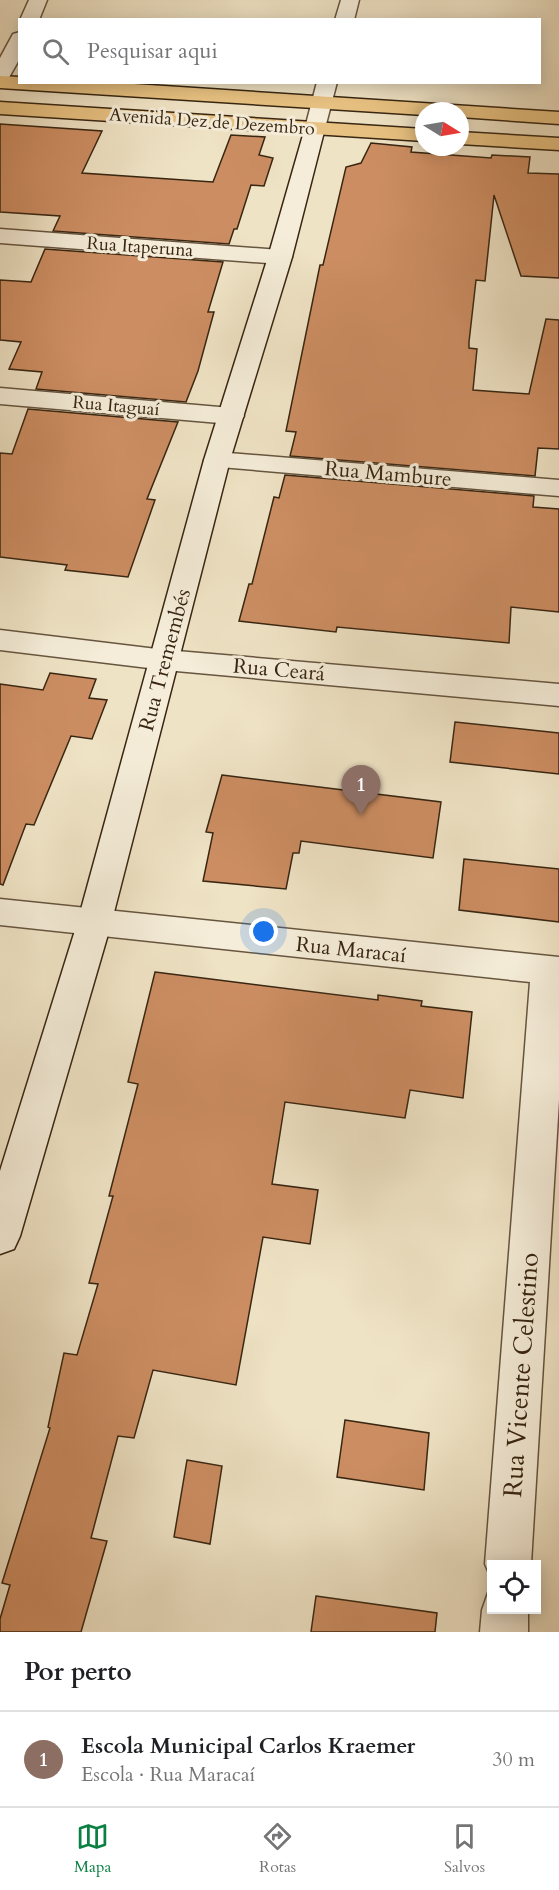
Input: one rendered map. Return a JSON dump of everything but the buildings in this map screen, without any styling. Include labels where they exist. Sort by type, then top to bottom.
[{"type":"highway","name":"Avenida Dez de Dezembro","points":[[0,82],[18,83]]},
{"type":"highway","name":"Avenida Dez de Dezembro","points":[[29,84],[415,109]]},
{"type":"highway","name":"Avenida Dez de Dezembro","points":[[0,108],[321,104],[415,132]]},
{"type":"highway","points":[[469,112],[559,118]]},
{"type":"highway","points":[[469,139],[559,144]]},
{"type":"street","points":[[30,18],[38,0]]},
{"type":"street","points":[[345,18],[350,0]]},
{"type":"street","points":[[0,76],[18,42]]},
{"type":"street","name":"Rua Tremembés","points":[[0,1236],[94,924],[217,460],[280,257],[321,104]]},
{"type":"street","name":"Rua Itaperuna","points":[[0,236],[280,257]]},
{"type":"street","name":"Rua Itaguaí","points":[[0,396],[231,416]]},
{"type":"street","name":"Rua Mambure","points":[[217,460],[559,488]]},
{"type":"street","name":"Rua Ceará","points":[[0,639],[165,660],[559,695]]},
{"type":"street","name":"Rua Maracaí","points":[[0,912],[94,924],[554,971]]},
{"type":"street","name":"Rua Vicente Celestino","points":[[508,1560],[554,971]]},
{"type":"street","points":[[504,1632],[505,1614]]},
{"type":"place","name":"Escola Municipal Carlos Kraemer","points":[[361,815]]}]
